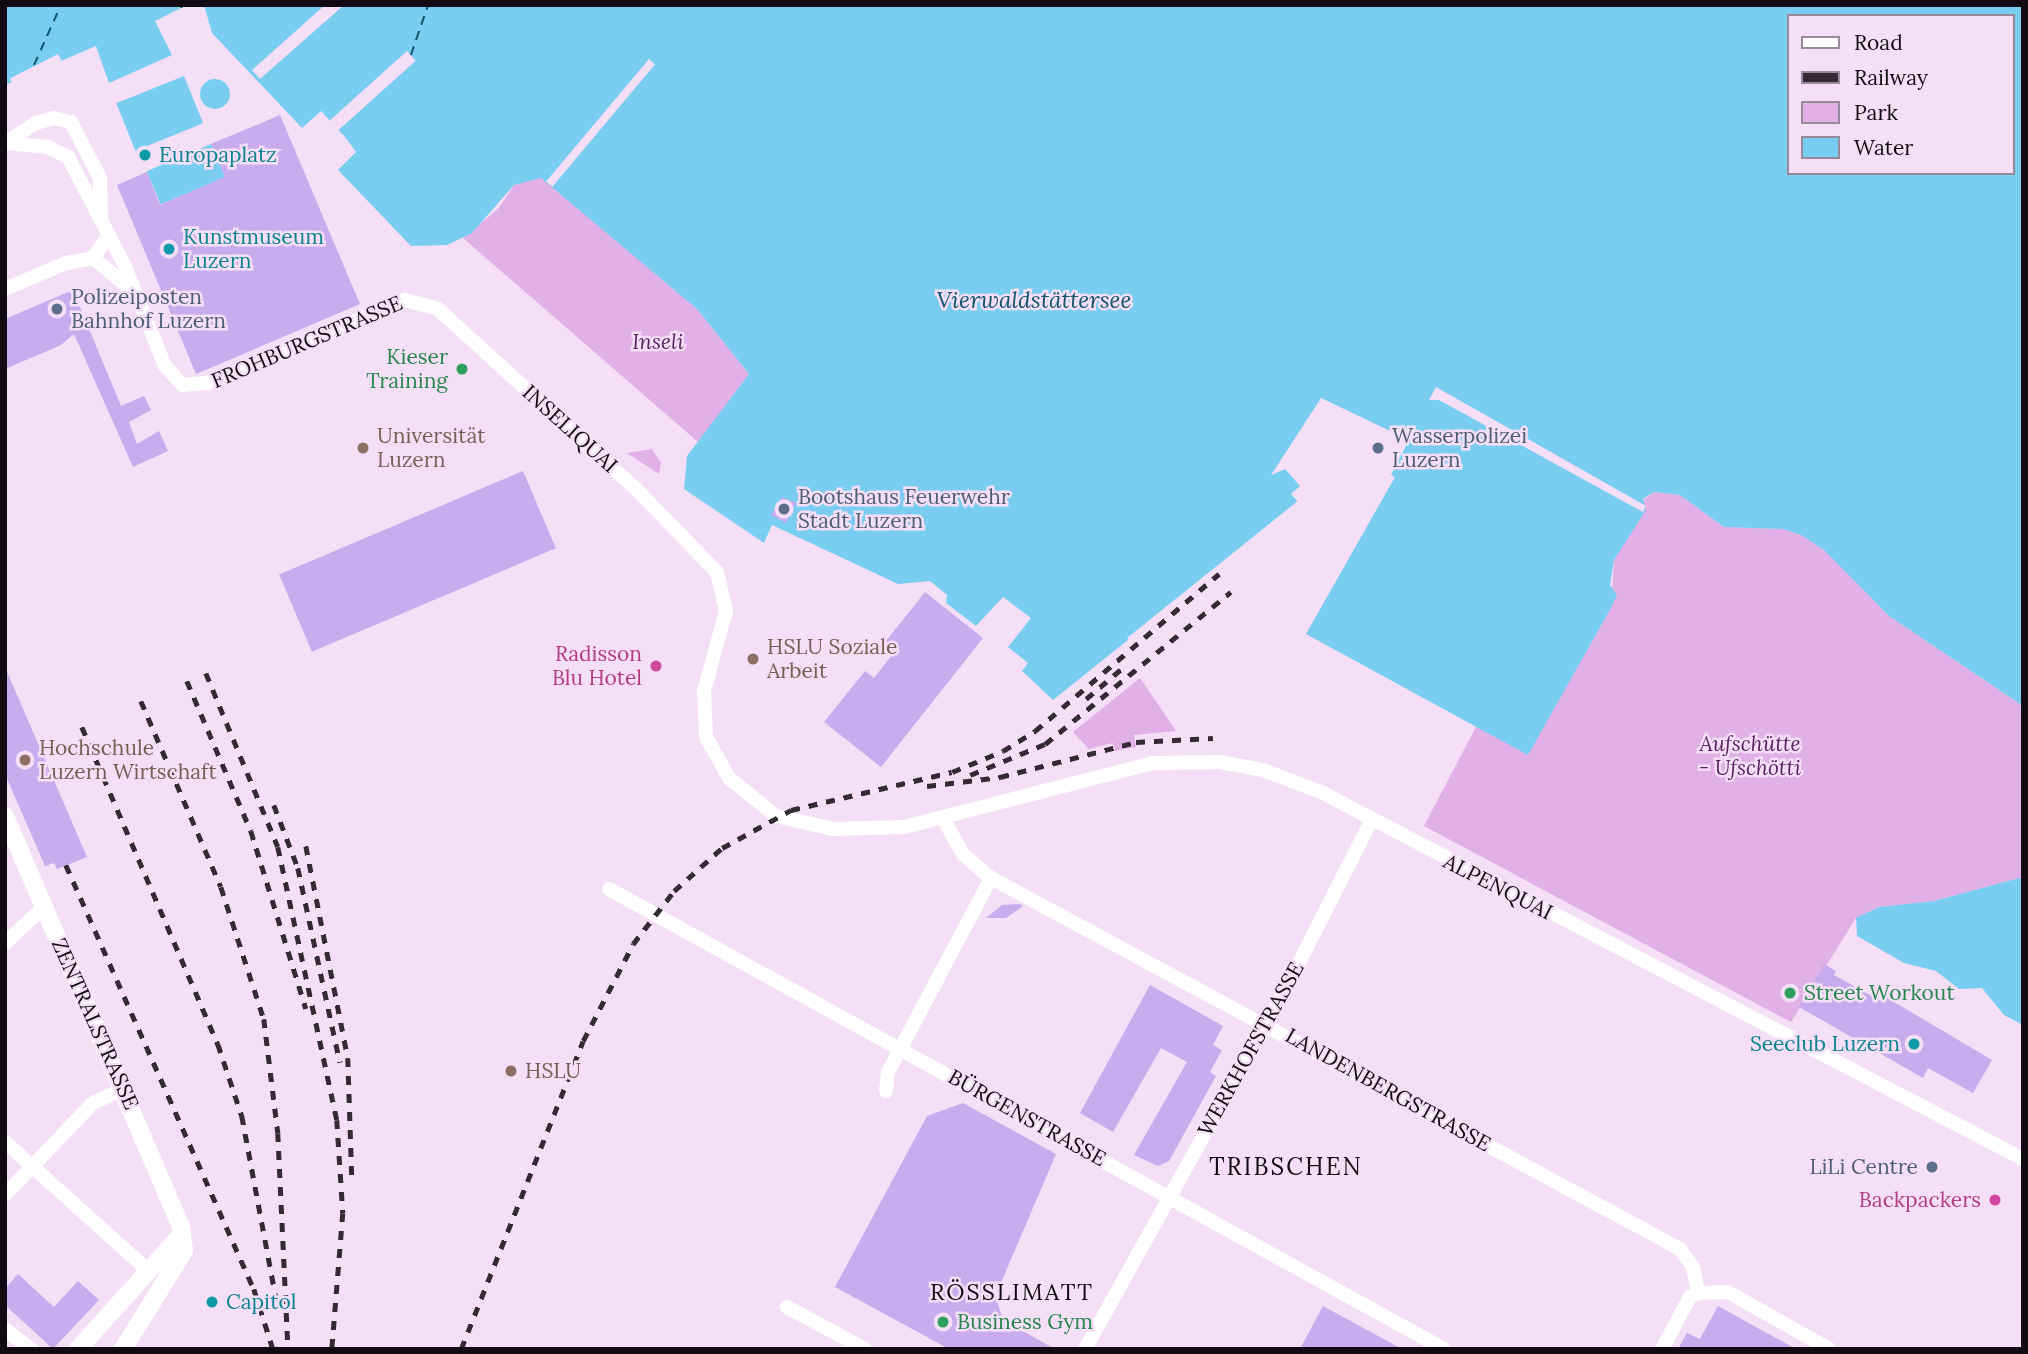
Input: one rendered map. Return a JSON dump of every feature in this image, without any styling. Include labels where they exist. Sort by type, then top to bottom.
[{"type":"main road","name":"ZENTRALSTRASSE","points":[[5,816],[123,1088],[182,1234]]},
{"type":"main road","points":[[78,1349],[182,1234]]},
{"type":"main road","points":[[123,1349],[181,1257],[182,1234]]},
{"type":"street","points":[[6,143],[36,123],[53,118],[71,122],[100,178],[101,218]]},
{"type":"street","points":[[6,143],[48,147],[68,157],[101,218],[131,289]]},
{"type":"street","points":[[5,289],[65,263],[93,258],[109,235]]},
{"type":"street","points":[[93,258],[131,289]]},
{"type":"street","name":"FROHBURGSTRASSE","points":[[131,289],[169,374],[189,386],[208,383],[405,300],[425,301]]},
{"type":"street","name":"INSELIQUAI","points":[[425,301],[710,563]]},
{"type":"street","name":"ALPENQUAI","points":[[710,563],[724,584],[726,611],[704,691],[704,724],[713,754],[736,786],[765,811],[806,826],[877,829],[944,820],[1115,771],[1187,760],[1283,776],[2023,1159]]},
{"type":"street","name":"LANDENBERGSTRASSE","points":[[944,820],[962,854],[991,878],[1266,1023],[1680,1249],[1693,1267],[1698,1293]]},
{"type":"street","name":"WERKHOFSTRASSE","points":[[1085,1349],[1266,1023],[1371,821]]},
{"type":"street","points":[[886,1091],[888,1072],[991,878]]},
{"type":"street","name":"BÜRGENSTRASSE","points":[[609,889],[1444,1349]]},
{"type":"street","points":[[5,943],[44,907]]},
{"type":"street","points":[[5,1195],[93,1103],[123,1088]]},
{"type":"street","points":[[5,1142],[149,1271]]},
{"type":"street","points":[[1662,1349],[1690,1297],[1698,1293],[1728,1292],[1829,1349]]},
{"type":"street","points":[[788,1307],[865,1349]]},
{"type":"street","points":[[5,1329],[25,1347]]},
{"type":"green space","name":"Inseli","points":[[541,177],[697,309],[749,374],[698,442],[463,238],[498,209],[514,185]]},
{"type":"green space","points":[[652,449],[661,463],[659,474],[627,453]]},
{"type":"green space","name":"Aufschütte - Ufschötti","points":[[1654,492],[1680,495],[1724,527],[1783,529],[1801,535],[1824,550],[1889,616],[2023,706],[2023,877],[1934,901],[1879,907],[1856,918],[1791,1022],[1424,826],[1477,725],[1528,754],[1611,608],[1614,560],[1643,500]]},
{"type":"green space","points":[[1140,678],[1176,731],[1134,735],[1136,747],[1115,751],[1113,743],[1089,749],[1073,732]]},
{"type":"water","points":[[5,5],[187,5],[155,21],[172,55],[109,83],[96,46],[5,85]]},
{"type":"water","name":"Vierwaldstättersee","points":[[204,5],[2023,5],[2023,706],[1889,616],[1824,550],[1801,535],[1783,529],[1724,527],[1680,495],[1654,492],[1643,499],[1646,510],[1614,560],[1610,585],[1617,595],[1611,608],[1528,755],[1306,634],[1395,477],[1391,475],[1409,440],[1321,398],[1271,475],[1285,469],[1300,486],[1291,494],[1299,503],[1053,700],[1022,671],[1028,663],[1008,647],[1031,618],[1003,597],[976,626],[946,603],[947,595],[930,581],[898,584],[772,525],[764,543],[684,489],[687,456],[749,374],[697,309],[541,178],[514,185],[472,233],[447,245],[411,246],[338,170],[356,152],[321,111],[302,128],[212,33]]},
{"type":"water","points":[[184,76],[203,123],[135,151],[116,103]]},
{"type":"water","points":[[215,79],[221,80],[229,88],[229,100],[221,108],[215,109],[209,108],[201,100],[200,94],[201,88],[209,80]]},
{"type":"water","points":[[211,144],[225,177],[161,204],[147,171]]},
{"type":"water","points":[[2023,877],[2023,1025],[2004,1015],[1982,988],[1959,989],[1936,971],[1904,963],[1857,936],[1856,918],[1879,907],[1934,901]]},
{"type":"pier","points":[[325,5],[344,5],[260,79],[252,70]]},
{"type":"pier","points":[[407,51],[416,61],[338,130],[330,121]]},
{"type":"pier","points":[[58,54],[63,64],[15,88],[10,79]]},
{"type":"pier","points":[[649,59],[655,64],[552,187],[546,182]]},
{"type":"pier","points":[[1436,387],[1646,506],[1643,512],[1439,400],[1429,400]]},
{"type":"pier","points":[[1299,500],[1301,503],[1131,642],[1127,638]]},
{"type":"building","points":[[280,115],[360,304],[196,374],[117,185],[147,172],[160,205],[225,177],[211,144]]},
{"type":"building","points":[[73,290],[121,406],[144,396],[151,410],[129,422],[137,444],[159,431],[168,451],[133,467],[74,334],[61,345],[5,369],[5,319]]},
{"type":"building","points":[[523,471],[556,548],[312,652],[279,575]]},
{"type":"building","name":"Bootshaus Feuerwehr Stadt Luzern","points":[[782,497],[796,503],[786,523],[771,515]]},
{"type":"building","points":[[925,592],[983,638],[881,767],[824,722],[865,671],[874,678],[896,650],[886,641]]},
{"type":"building","name":"Hochschule Luzern Wirtschaft","points":[[5,667],[87,857],[57,869],[54,863],[45,866],[5,774]]},
{"type":"building","points":[[1002,905],[1023,906],[1006,918],[986,918]]},
{"type":"building","points":[[1824,964],[1836,971],[1834,975],[1881,1001],[1884,996],[1992,1060],[1973,1093],[1928,1068],[1923,1078],[1799,1007]]},
{"type":"building","points":[[1150,985],[1223,1026],[1213,1045],[1222,1050],[1210,1072],[1216,1076],[1169,1161],[1158,1166],[1134,1155],[1187,1062],[1161,1048],[1113,1132],[1080,1113]]},
{"type":"building","points":[[963,1103],[1056,1154],[1000,1285],[993,1288],[1003,1320],[1055,1349],[949,1349],[835,1287],[927,1116]]},
{"type":"building","points":[[18,1274],[54,1307],[78,1281],[99,1300],[53,1349],[5,1305],[5,1289]]},
{"type":"building","points":[[1323,1306],[1402,1349],[1300,1349]]},
{"type":"building","points":[[1718,1306],[1796,1349],[1678,1349],[1687,1333],[1700,1339]]},
{"type":"ferry route","points":[[34,65],[61,5]]},
{"type":"ferry route","points":[[411,55],[428,5]]},
{"type":"railway","points":[[461,1349],[583,1041],[633,944],[674,891],[722,848],[791,810],[952,772],[1003,751],[1035,731],[1219,574]]},
{"type":"railway","points":[[970,775],[1045,744],[1231,592]]},
{"type":"railway","points":[[1086,699],[1126,665]]},
{"type":"railway","points":[[206,673],[278,847],[337,1120],[343,1213],[332,1349]]},
{"type":"railway","points":[[187,681],[251,831],[306,1009]]},
{"type":"railway","points":[[141,701],[221,887],[264,1019],[278,1133],[288,1349]]},
{"type":"railway","points":[[82,727],[218,1044],[242,1116],[277,1303]]},
{"type":"railway","points":[[927,786],[1000,777],[1136,742],[1213,738]]},
{"type":"railway","points":[[274,805],[298,868],[340,1063]]},
{"type":"railway","points":[[306,846],[348,1058],[352,1181]]},
{"type":"railway","points":[[66,865],[254,1289],[273,1349]]},
{"type":"place","name":"Europaplatz","points":[[145,155]]},
{"type":"place","name":"Kunstmuseum Luzern","points":[[169,249]]},
{"type":"place","name":"Polizeiposten Bahnhof Luzern","points":[[57,309]]},
{"type":"place","name":"Kieser Training","points":[[462,369]]},
{"type":"place","name":"Universität Luzern","points":[[363,448]]},
{"type":"place","name":"Wasserpolizei Luzern","points":[[1378,448]]},
{"type":"place","name":"Bootshaus Feuerwehr Stadt Luzern","points":[[784,509]]},
{"type":"place","name":"HSLU Soziale Arbeit","points":[[753,659]]},
{"type":"place","name":"Radisson Blu Hotel","points":[[656,666]]},
{"type":"place","name":"Hochschule Luzern Wirtschaft","points":[[25,760]]},
{"type":"place","name":"Street Workout","points":[[1790,993]]},
{"type":"place","name":"Seeclub Luzern","points":[[1914,1044]]},
{"type":"place","name":"HSLU","points":[[511,1071]]},
{"type":"place","name":"LiLi Centre","points":[[1932,1167]]},
{"type":"place","name":"Backpackers","points":[[1995,1200]]},
{"type":"place","name":"Capitol","points":[[212,1302]]},
{"type":"place","name":"Business Gym","points":[[943,1322]]},
{"type":"district","name":"TRIBSCHEN","points":[[1286,1167]]},
{"type":"district","name":"RÖSSLIMATT","points":[[1012,1292]]}]
